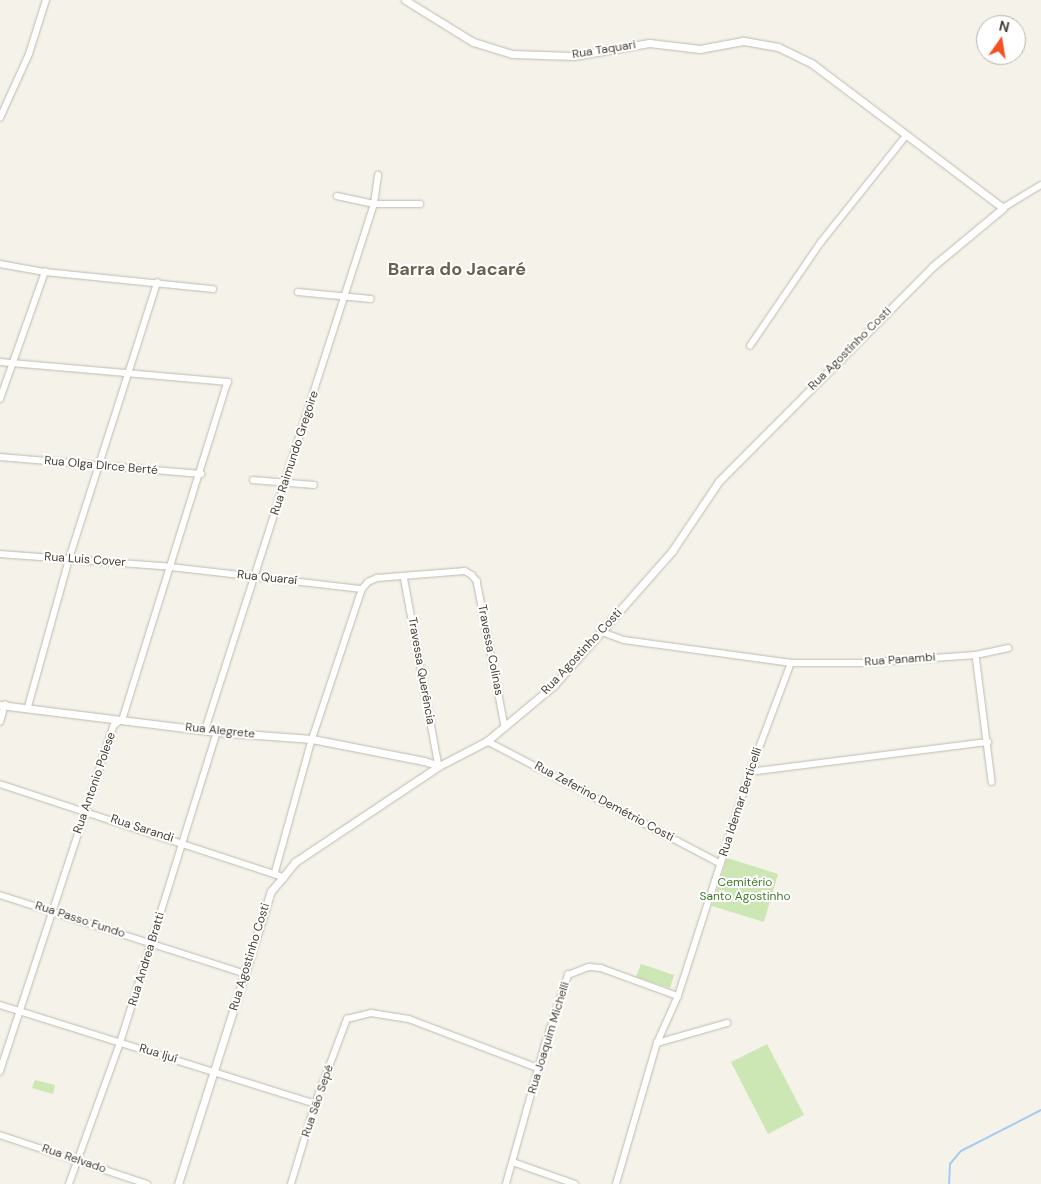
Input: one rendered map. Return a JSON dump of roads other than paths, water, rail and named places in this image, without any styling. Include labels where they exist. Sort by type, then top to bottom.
[{"type":"street","points":[[0,118],[29,54],[46,0]]},
{"type":"street","name":"Rua Taquari","points":[[405,0],[473,42],[512,54],[573,56],[649,43],[700,49],[743,40],[778,47],[811,63],[1003,208]]},
{"type":"street","points":[[750,346],[821,242],[906,136]]},
{"type":"street","name":"Rua Raimundo Gregoire","points":[[205,730],[374,204],[378,175]]},
{"type":"street","points":[[1003,208],[1041,185]]},
{"type":"street","points":[[337,196],[374,204],[420,204]]},
{"type":"street","name":"Rua Agostinho Costi","points":[[178,1184],[271,891],[295,862],[439,766],[505,728],[554,685],[672,550],[719,481],[932,267],[1003,208]]},
{"type":"street","points":[[0,264],[45,272],[213,289]]},
{"type":"street","points":[[0,399],[45,272]]},
{"type":"street","points":[[28,708],[69,559],[157,283]]},
{"type":"street","points":[[298,292],[371,299]]},
{"type":"street","points":[[0,362],[128,375]]},
{"type":"street","name":"Rua Antonio Polese","points":[[0,1072],[114,726],[123,719],[201,474],[228,382],[128,375]]},
{"type":"street","name":"Rua Olga DIrce Berté","points":[[0,457],[201,474]]},
{"type":"street","points":[[253,480],[314,485]]},
{"type":"street","name":"Rua Luis Cover","points":[[0,554],[171,567]]},
{"type":"street","name":"Rua Quaraí","points":[[171,567],[362,589]]},
{"type":"street","name":"Travessa Colinas","points":[[404,576],[465,571],[472,574],[477,581],[505,728]]},
{"type":"street","points":[[275,872],[312,739],[362,589],[377,578],[404,576]]},
{"type":"street","name":"Travessa Querência","points":[[404,576],[439,766]]},
{"type":"street","name":"Rua Panambi","points":[[602,632],[624,640],[791,663],[863,663],[976,655],[1008,648]]},
{"type":"street","points":[[976,655],[992,782]]},
{"type":"street","name":"Rua Idemar Berticelli","points":[[616,1184],[657,1043],[678,996],[750,772],[791,663]]},
{"type":"street","points":[[0,722],[2,705]]},
{"type":"street","name":"Rua Alegrete","points":[[2,705],[217,732],[312,739],[424,761],[439,766]]},
{"type":"street","name":"Rua Andrea Bratti","points":[[69,1184],[120,1043],[217,732]]},
{"type":"street","name":"Rua Zeferino Demétrio Costi","points":[[487,740],[721,864]]},
{"type":"street","points":[[750,772],[988,742]]},
{"type":"street","name":"Rua Sarandi","points":[[0,784],[275,872],[283,877]]},
{"type":"street","name":"Rua Passo Fundo","points":[[0,895],[246,974]]},
{"type":"street","name":"Rua Joaquim Michelli","points":[[506,1184],[514,1162],[538,1068],[568,975],[589,967],[601,968],[678,996]]},
{"type":"street","name":"Rua Ijuí","points":[[0,1005],[315,1104]]},
{"type":"street","name":"Rua São Sepé","points":[[292,1184],[315,1104],[347,1019],[371,1013],[409,1020],[538,1068]]},
{"type":"street","points":[[657,1043],[728,1023]]},
{"type":"street","name":"Rua Relvado","points":[[0,1135],[77,1159],[147,1184]]},
{"type":"street","points":[[514,1162],[575,1184]]},
{"type":"waterway","points":[[949,1184],[950,1164],[961,1151],[1041,1110]]},
{"type":"district","name":"Barra do Jacaré","points":[[457,269]]},
{"type":"park label","name":"Cemitério Santo Agostinho","points":[[745,890]]}]
